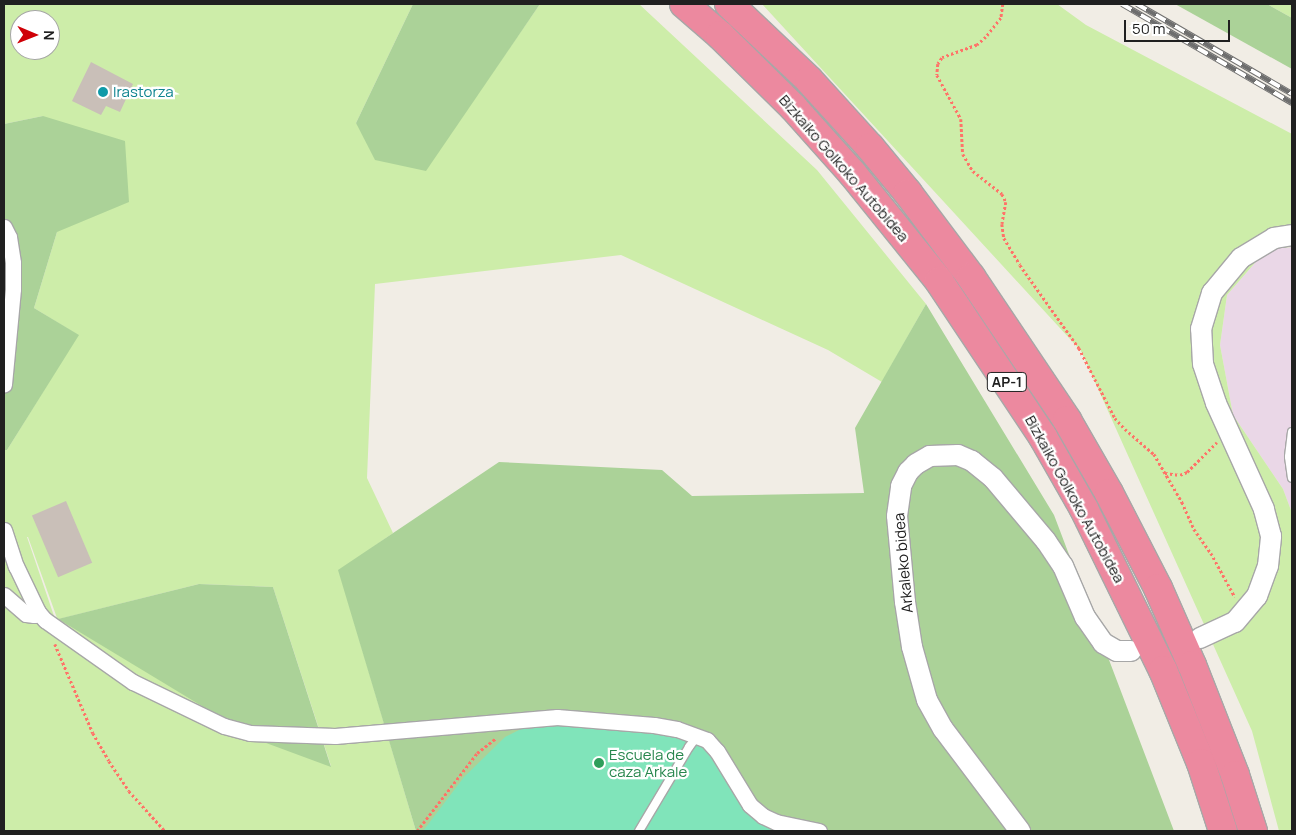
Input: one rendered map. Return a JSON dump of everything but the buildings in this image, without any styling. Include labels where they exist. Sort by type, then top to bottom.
[{"type":"highway","name":"Bizkaiko Golkoko Autobidea","points":[[684,4],[720,35],[793,107],[852,174],[938,281],[1043,437],[1088,518],[1163,670],[1200,763],[1223,831]]},
{"type":"highway","name":"Bizkaiko Golkoko Autobidea","points":[[729,4],[809,80],[870,147],[908,193],[971,277],[1066,420],[1109,494],[1158,588],[1213,720],[1254,831]]},
{"type":"street","points":[[4,227],[9,237],[13,262],[13,289],[4,385]]},
{"type":"street","points":[[1200,638],[1235,622],[1257,596],[1268,566],[1271,536],[1264,509],[1216,403],[1203,364],[1201,329],[1212,293],[1240,258],[1274,238],[1292,235]]},
{"type":"street","name":"Arkaleko bidea","points":[[1020,831],[943,730],[927,700],[912,647],[905,602],[897,516],[901,486],[908,472],[916,464],[930,456],[958,455],[972,460],[993,478],[1046,541],[1063,566],[1085,617],[1103,642],[1117,651],[1131,651]]},
{"type":"street","points":[[4,530],[16,566],[42,616],[133,682],[197,715],[224,726],[250,733],[335,736],[557,717],[654,725],[698,735],[707,740],[717,751],[750,805],[763,816],[776,822],[819,831]]},
{"type":"street","points":[[4,595],[26,614],[42,616]]},
{"type":"lane","points":[[1292,432],[1289,457],[1292,478]]},
{"type":"lane","points":[[639,831],[698,735]]},
{"type":"path","points":[[1003,4],[1001,18],[982,41],[942,58],[938,64],[937,75],[961,119],[963,154],[973,171],[1002,194],[1006,202],[1002,224],[1004,238],[1020,265],[1079,348],[1115,418],[1125,429],[1151,450],[1233,594],[1242,603],[1249,605]]},
{"type":"path","points":[[1165,473],[1180,475],[1187,472],[1216,443],[1224,439],[1232,440]]},
{"type":"path","points":[[42,616],[93,733],[109,761],[130,790],[165,831]]},
{"type":"path","points":[[417,831],[477,753],[498,737]]},
{"type":"shaded area","points":[[1292,247],[1292,513],[1283,489],[1233,415],[1220,345],[1227,295],[1267,249]]},
{"type":"green space","points":[[4,4],[413,4],[356,123],[425,170],[540,4],[639,4],[817,170],[926,304],[882,382],[828,350],[621,255],[375,284],[367,478],[393,533],[339,571],[416,831],[4,831],[4,450],[7,450],[78,335],[34,308],[57,232],[43,116],[4,124]],"holes":[[[28,537],[57,618],[54,616]],[[199,584],[273,587],[331,766],[59,619]]]},
{"type":"green space","points":[[413,4],[540,4],[426,171],[375,160],[356,123]]},
{"type":"green space","points":[[762,4],[1057,4],[1086,25],[1292,134],[1292,247],[1267,249],[1227,295],[1220,345],[1233,415],[1283,489],[1292,513],[1292,831],[1279,831],[1252,731],[1081,351]]},
{"type":"green space","points":[[1175,4],[1267,4],[1292,18],[1292,69]]},
{"type":"green space","points":[[1267,4],[1292,4],[1292,18]]},
{"type":"green space","points":[[43,116],[125,141],[129,202],[57,232],[34,308],[79,335],[7,450],[4,450],[4,124]]},
{"type":"green space","points":[[926,304],[1054,515],[1174,831],[416,831],[338,570],[499,462],[662,470],[692,496],[864,493],[855,428]]},
{"type":"green space","points":[[199,584],[273,587],[331,767],[258,740],[58,619]]},
{"type":"green space","name":"Escuela de caza Arkale","points":[[535,722],[674,732],[710,749],[749,809],[793,831],[423,831],[464,777],[505,737]]},
{"type":"railway","points":[[1122,4],[1292,103]]},
{"type":"railway","points":[[1137,4],[1292,94]]},
{"type":"place","name":"Irastorza","points":[[103,92]]},
{"type":"place","name":"Escuela de caza Arkale","points":[[599,763]]}]
